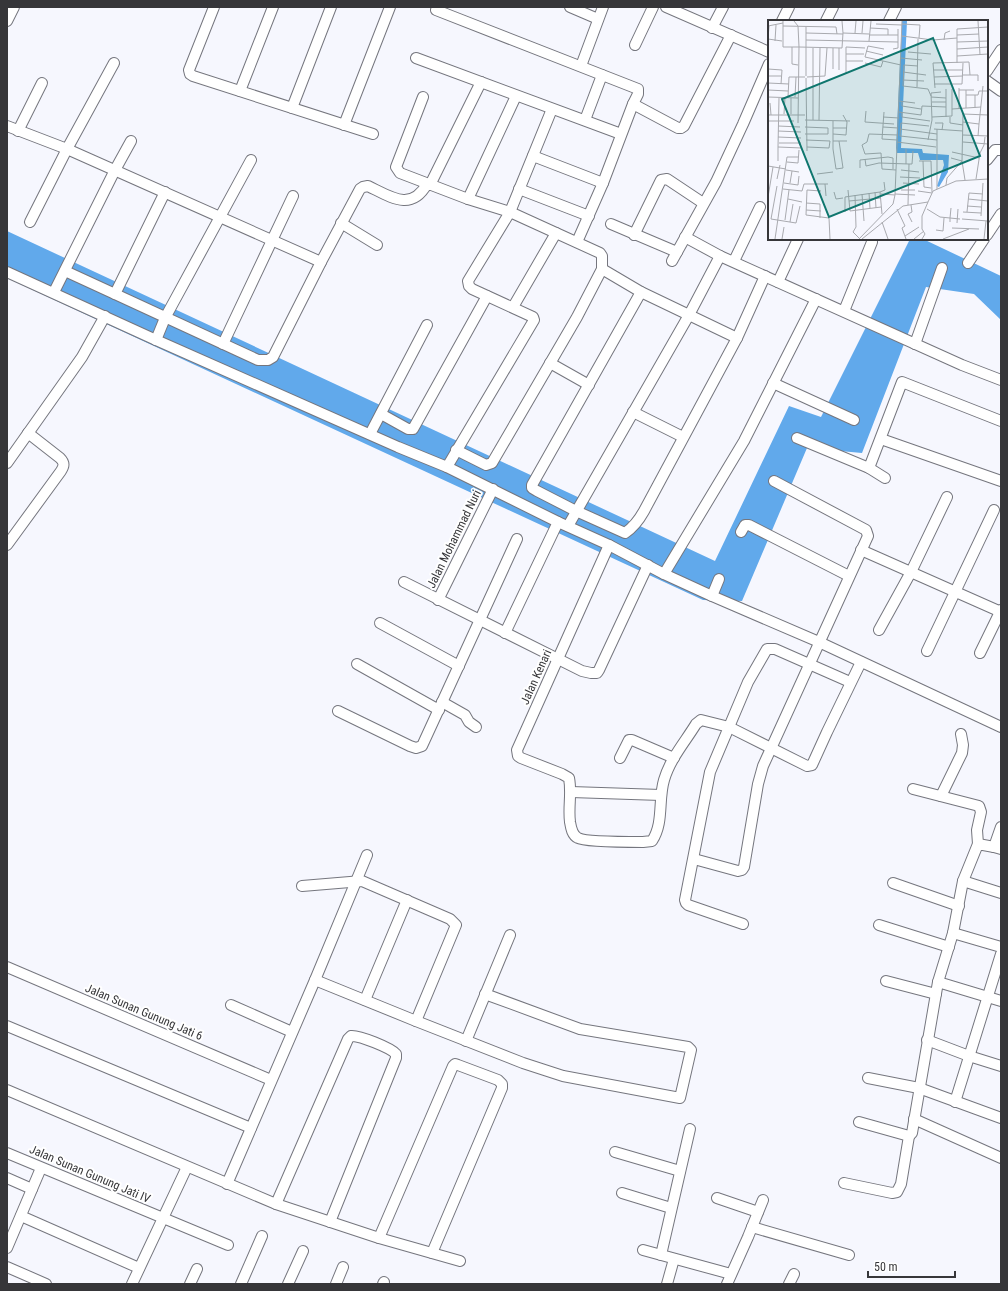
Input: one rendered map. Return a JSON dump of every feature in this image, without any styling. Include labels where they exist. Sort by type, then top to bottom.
[{"type":"street","points":[[7,21],[14,7]]},
{"type":"street","points":[[214,7],[189,70],[190,74],[240,92],[373,134]]},
{"type":"street","points":[[240,92],[273,7]]},
{"type":"street","points":[[292,108],[332,7]]},
{"type":"street","points":[[344,125],[390,7]]},
{"type":"street","points":[[570,7],[598,19]]},
{"type":"street","points":[[581,66],[603,7]]},
{"type":"street","points":[[635,45],[652,7]]},
{"type":"street","points":[[666,7],[768,51]]},
{"type":"street","points":[[712,28],[723,7]]},
{"type":"street","points":[[782,20],[789,7]]},
{"type":"street","points":[[826,20],[833,7]]},
{"type":"street","points":[[890,20],[896,7]]},
{"type":"street","points":[[436,10],[638,89],[638,94],[632,104],[590,216],[577,242]]},
{"type":"street","points":[[632,104],[678,128],[684,126],[731,35]]},
{"type":"street","points":[[988,70],[1001,50]]},
{"type":"street","points":[[416,58],[621,134]]},
{"type":"street","points":[[30,222],[67,149],[114,64]]},
{"type":"street","points":[[611,224],[675,257],[716,182],[768,66]]},
{"type":"street","points":[[585,120],[602,75]]},
{"type":"street","points":[[64,273],[114,294],[165,319],[258,360],[268,360],[273,357],[341,223],[360,189],[368,186],[399,200],[410,200],[416,198],[422,193],[429,184],[481,82]]},
{"type":"street","points":[[18,131],[42,83]]},
{"type":"street","points":[[988,83],[1001,91]]},
{"type":"street","points":[[468,199],[516,96]]},
{"type":"street","points":[[7,272],[55,291],[105,316],[158,336],[372,432],[452,458],[486,465],[492,463],[577,317],[602,269],[601,254],[510,212],[468,199],[400,173],[396,167],[423,97]]},
{"type":"street","points":[[452,458],[534,320],[533,317],[513,307],[472,289],[469,286],[468,281],[510,212],[552,109]]},
{"type":"street","points":[[7,126],[67,149],[321,262]]},
{"type":"street","points":[[55,291],[131,141]]},
{"type":"street","points":[[988,159],[996,151]]},
{"type":"street","points":[[533,156],[603,183]]},
{"type":"street","points":[[158,336],[165,319],[251,160]]},
{"type":"street","points":[[634,235],[661,180],[667,179],[704,203]]},
{"type":"street","points":[[519,189],[590,216]]},
{"type":"street","points":[[114,294],[165,192]]},
{"type":"street","points":[[223,344],[293,196]]},
{"type":"street","points":[[734,261],[760,207]]},
{"type":"street","points":[[988,234],[1001,214]]},
{"type":"street","points":[[341,223],[377,246]]},
{"type":"street","points":[[513,307],[556,233]]},
{"type":"street","points":[[685,237],[720,256],[734,261],[915,344],[1001,380]]},
{"type":"street","points":[[778,282],[798,240]]},
{"type":"street","points":[[968,263],[983,240]]},
{"type":"street","points":[[844,311],[872,242]]},
{"type":"street","points":[[568,526],[689,316],[720,256]]},
{"type":"street","points":[[915,344],[942,268]]},
{"type":"street","points":[[602,269],[641,292],[737,338]]},
{"type":"street","points":[[641,292],[532,485],[532,488],[576,513],[625,533],[631,529],[644,511],[737,338],[765,276]]},
{"type":"street","points":[[380,416],[408,429],[413,429],[487,296]]},
{"type":"street","points":[[668,568],[744,440],[816,299]]},
{"type":"street","points":[[7,463],[82,357],[105,316]]},
{"type":"street","points":[[372,432],[427,325]]},
{"type":"street","points":[[550,363],[589,385]]},
{"type":"street","points":[[869,468],[902,382],[1001,421]]},
{"type":"street","points":[[773,383],[854,420]]},
{"type":"street","points":[[634,412],[683,437]]},
{"type":"street","points":[[7,545],[64,465],[64,462],[60,458],[28,433]]},
{"type":"street","points":[[797,438],[869,468],[884,478]]},
{"type":"street","points":[[881,439],[1001,481]]},
{"type":"street","points":[[452,458],[493,489],[558,522],[609,545],[648,565],[668,568],[716,588],[819,642],[1001,727]]},
{"type":"street","points":[[694,859],[738,871],[743,869],[758,784],[763,766],[868,536],[866,530],[774,481]]},
{"type":"street","name":"Jalan Mohammad Nuri","points":[[438,600],[493,489]]},
{"type":"street","points":[[879,630],[911,572],[947,497]]},
{"type":"street","points":[[927,652],[994,510]]},
{"type":"street","points":[[505,633],[558,522]]},
{"type":"street","points":[[741,532],[745,525],[751,526],[849,576]]},
{"type":"street","points":[[338,710],[410,746],[416,748],[422,746],[517,539]]},
{"type":"street","name":"Jalan Kenari","points":[[571,792],[569,778],[521,758],[518,756],[517,750],[609,545]]},
{"type":"street","points":[[861,550],[1001,611],[980,653]]},
{"type":"street","points":[[404,582],[582,671],[597,673],[648,565]]},
{"type":"street","points":[[380,623],[459,666]]},
{"type":"street","points":[[743,924],[686,903],[710,772],[748,682],[767,649],[775,649],[850,682]]},
{"type":"street","points":[[661,795],[571,792],[570,822],[573,834],[576,838],[587,840],[652,841],[659,828],[661,795],[664,779],[674,758],[700,720],[729,727],[807,766],[812,765],[850,682],[861,662]]},
{"type":"street","points":[[357,664],[440,706],[465,714],[469,722],[476,727]]},
{"type":"street","points":[[941,796],[962,753],[963,745],[961,734]]},
{"type":"street","points":[[620,758],[629,740],[632,740],[674,758]]},
{"type":"street","points":[[844,1183],[892,1193],[898,1192],[901,1184],[909,1136],[912,1133],[938,982],[953,933],[964,881],[978,844],[977,830],[981,812],[978,806],[913,788]]},
{"type":"street","points":[[978,844],[997,848],[1001,828]]},
{"type":"street","points":[[227,1184],[367,855]]},
{"type":"street","points":[[302,886],[362,881],[450,919],[456,925],[416,1021]]},
{"type":"street","points":[[964,881],[1001,893]]},
{"type":"street","points":[[893,883],[959,906]]},
{"type":"street","points":[[365,1000],[406,900]]},
{"type":"street","points":[[879,925],[949,947]]},
{"type":"street","points":[[953,933],[1001,947]]},
{"type":"street","points":[[466,1041],[510,935]]},
{"type":"street","points":[[955,1102],[1001,954]]},
{"type":"street","name":"Jalan Sunan Gunung Jati 6","points":[[7,967],[271,1080]]},
{"type":"street","points":[[315,980],[466,1041],[523,1063],[563,1076],[680,1098],[691,1050],[688,1047],[580,1029],[485,994]]},
{"type":"street","points":[[886,981],[936,994]]},
{"type":"street","points":[[938,982],[1001,1001]]},
{"type":"street","points":[[231,1005],[292,1032]]},
{"type":"street","points":[[7,1026],[251,1128]]},
{"type":"street","points":[[276,1204],[348,1039],[351,1036],[357,1036],[391,1050],[396,1054],[396,1058],[330,1222]]},
{"type":"street","points":[[927,1040],[1001,1066]]},
{"type":"street","points":[[379,1238],[453,1066],[456,1064],[498,1080],[502,1084],[502,1088],[432,1253]]},
{"type":"street","points":[[868,1078],[919,1088],[1001,1118]]},
{"type":"street","points":[[7,1090],[276,1204],[379,1238],[460,1261]]},
{"type":"street","points":[[914,1119],[1001,1158]]},
{"type":"street","points":[[859,1122],[909,1136]]},
{"type":"street","points":[[661,1255],[690,1129]]},
{"type":"street","points":[[615,1152],[680,1171]]},
{"type":"street","name":"Jalan Sunan Gunung Jati IV","points":[[7,1153],[228,1245]]},
{"type":"street","points":[[132,1284],[186,1167]]},
{"type":"street","points":[[7,1248],[9,1238],[21,1216],[41,1168]]},
{"type":"street","points":[[7,1178],[32,1189]]},
{"type":"street","points":[[622,1194],[671,1208]]},
{"type":"street","points":[[717,1198],[758,1212]]},
{"type":"street","points":[[644,1250],[729,1279],[762,1200]]},
{"type":"street","points":[[21,1216],[139,1268]]},
{"type":"street","points":[[752,1227],[849,1255]]},
{"type":"street","points":[[241,1284],[262,1236]]},
{"type":"street","points":[[288,1284],[303,1251]]},
{"type":"street","points":[[667,1284],[674,1259]]},
{"type":"street","points":[[7,1267],[46,1284]]},
{"type":"street","points":[[336,1284],[343,1267]]},
{"type":"street","points":[[190,1284],[197,1269]]},
{"type":"street","points":[[789,1284],[794,1274]]},
{"type":"water","points":[[7,231],[715,561],[789,406],[821,417],[910,240],[925,240],[1001,276],[1001,320],[974,294],[926,287],[862,453],[807,448],[742,601],[703,600],[7,278]]}]
